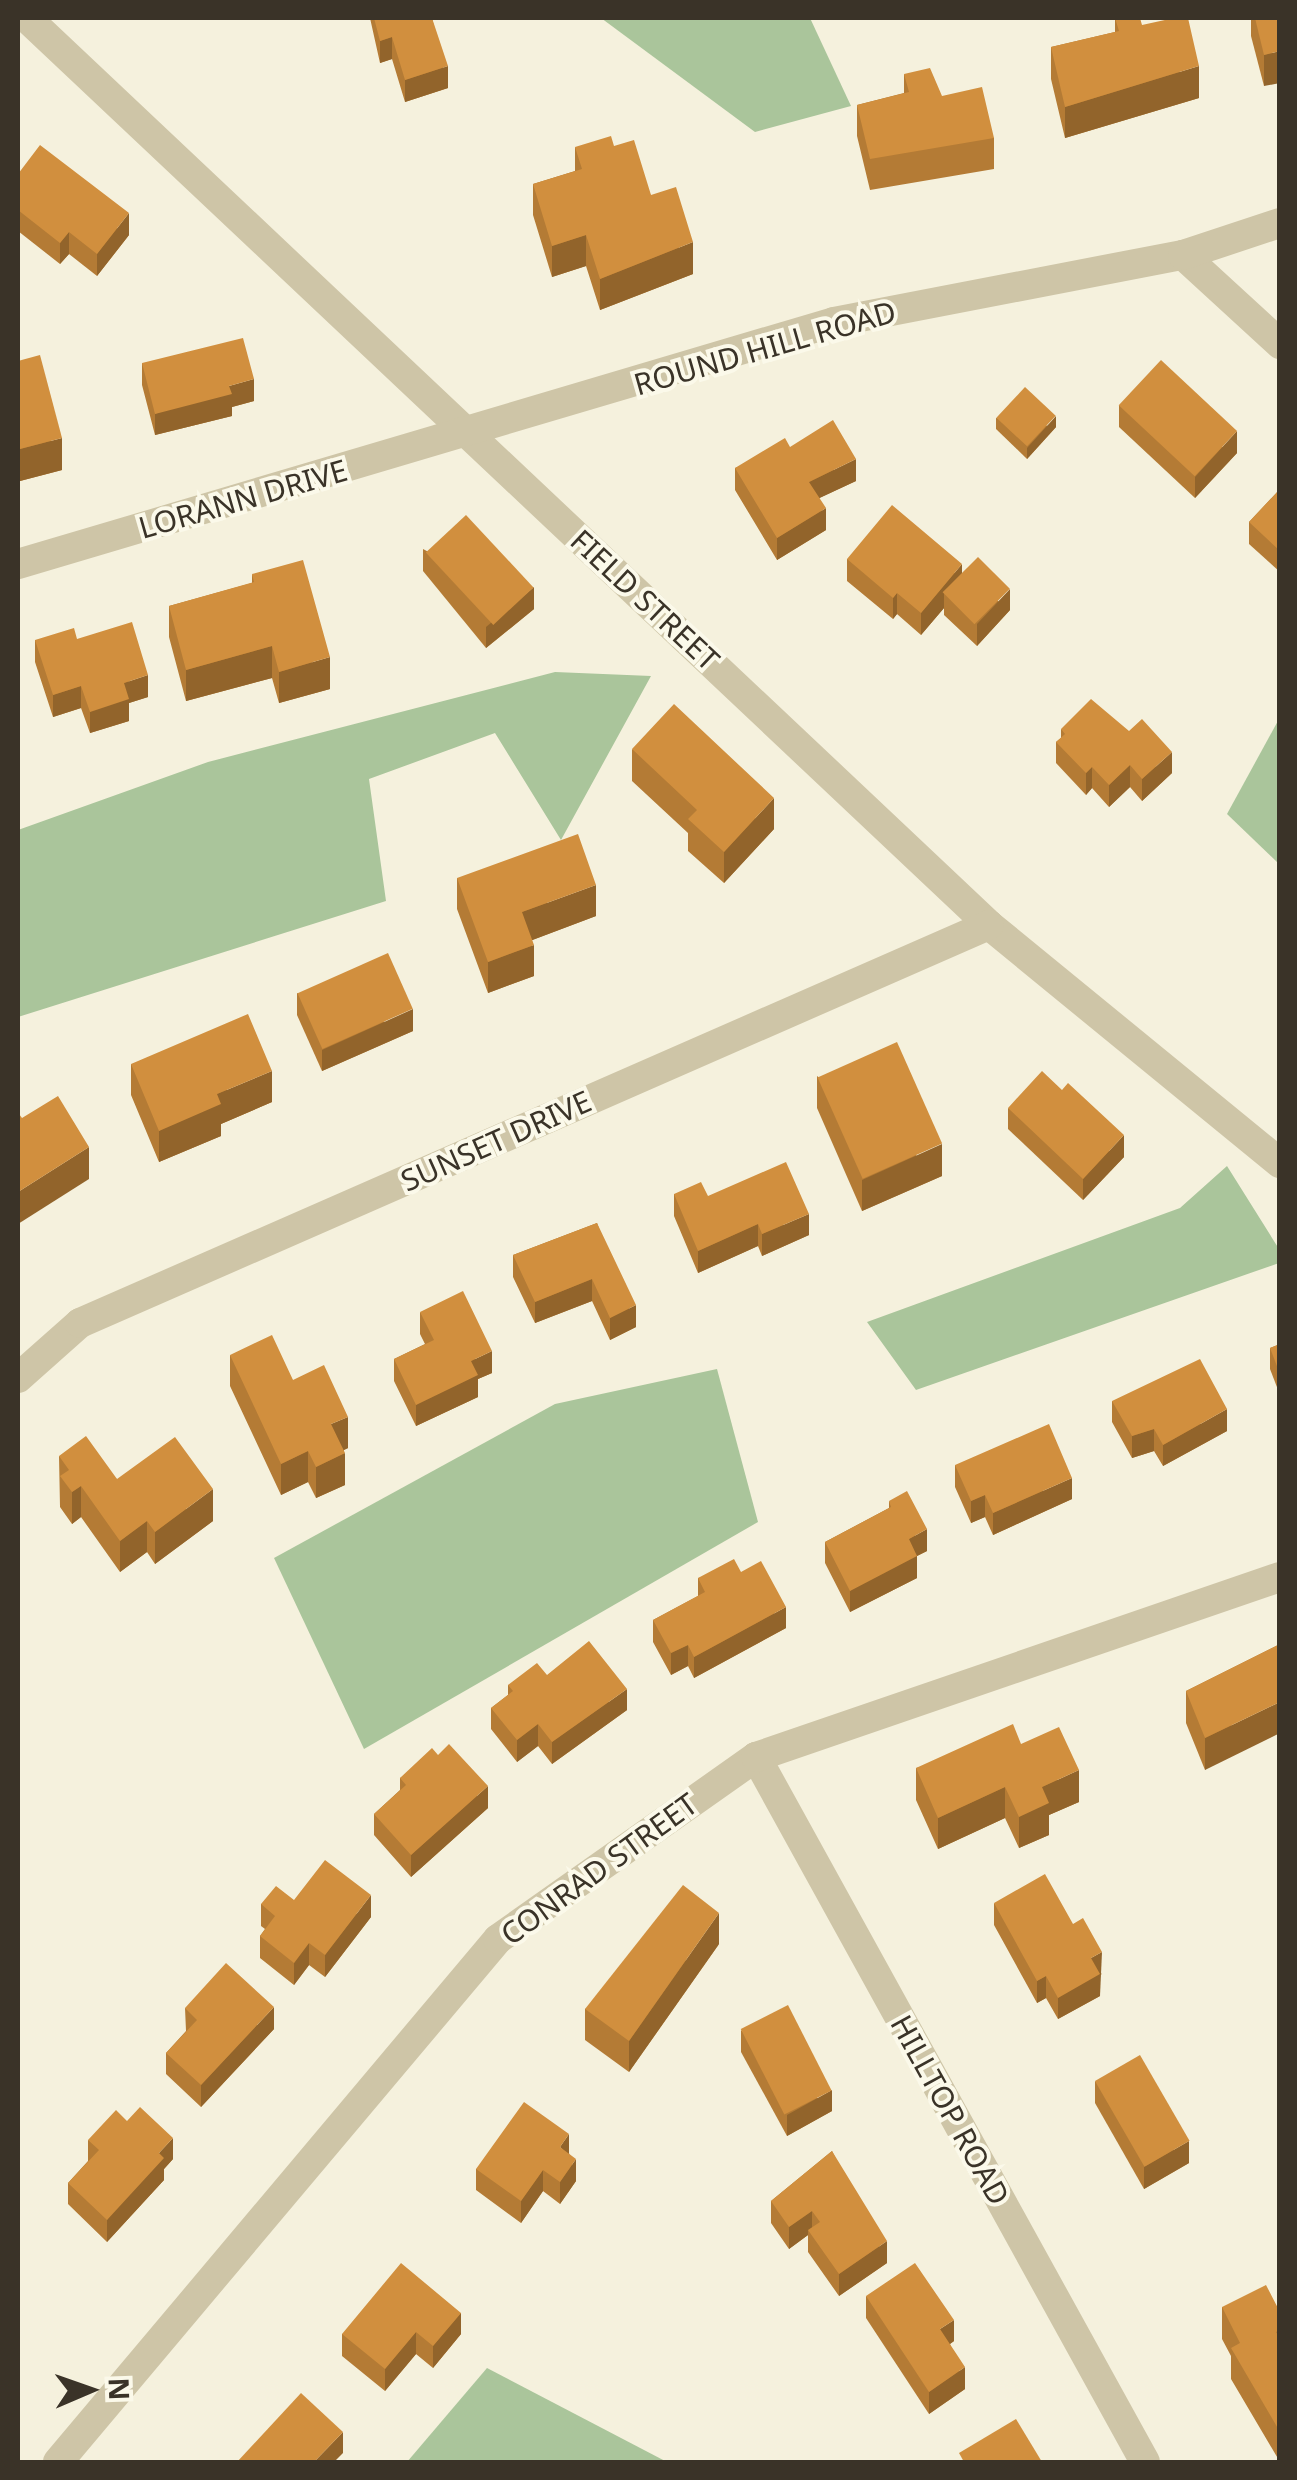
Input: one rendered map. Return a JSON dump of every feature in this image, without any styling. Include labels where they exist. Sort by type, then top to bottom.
[{"type":"street","name":"FIELD STREET","points":[[27,18],[989,925],[1280,1164]]},
{"type":"street","name":"ROUND HILL ROAD","points":[[469,434],[834,322],[1184,256],[1280,223]]},
{"type":"street","points":[[1184,256],[1280,344]]},
{"type":"street","name":"LORANN DRIVE","points":[[18,564],[469,434]]},
{"type":"street","name":"SUNSET DRIVE","points":[[18,1378],[80,1322],[989,925]]},
{"type":"street","name":"CONRAD STREET","points":[[58,2462],[498,1938],[756,1757],[1280,1577]]},
{"type":"street","name":"HILLTOP ROAD","points":[[756,1757],[1145,2462]]},
{"type":"green space","points":[[601,18],[810,18],[851,106],[755,132]]},
{"type":"green space","points":[[555,672],[651,676],[561,840],[495,733],[369,779],[386,901],[18,1017],[18,830],[208,762]]},
{"type":"green space","points":[[1279,719],[1279,864],[1227,814]]},
{"type":"green space","points":[[1227,1166],[1279,1249],[1279,1263],[916,1390],[867,1322],[1180,1208]]},
{"type":"green space","points":[[717,1369],[758,1522],[364,1749],[274,1558],[555,1404]]},
{"type":"green space","points":[[487,2368],[667,2462],[407,2462]]},
{"type":"building","points":[[374,18],[432,18],[448,66],[405,80],[392,37],[380,41]]},
{"type":"building","points":[[1115,18],[1140,18],[1142,25],[1188,18],[1199,66],[1065,107],[1051,47],[1119,31]]},
{"type":"building","points":[[1255,18],[1280,18],[1280,51],[1264,55]]},
{"type":"building","points":[[930,68],[942,96],[982,87],[994,138],[870,159],[857,105],[909,92],[904,74]]},
{"type":"building","points":[[611,136],[614,146],[634,140],[651,195],[676,187],[693,242],[600,279],[586,235],[552,246],[533,184],[582,169],[575,147]]},
{"type":"building","points":[[40,145],[129,213],[97,254],[69,232],[60,243],[18,210],[18,174]]},
{"type":"building","points":[[243,338],[254,379],[229,386],[232,394],[155,414],[142,363]]},
{"type":"building","points":[[40,355],[62,438],[20,449],[18,361]]},
{"type":"building","points":[[1161,360],[1237,431],[1195,476],[1119,405]]},
{"type":"building","points":[[1025,387],[1056,416],[1027,446],[996,418]]},
{"type":"building","points":[[833,420],[856,459],[809,482],[826,508],[777,538],[735,468],[785,438],[790,447]]},
{"type":"building","points":[[1280,489],[1280,551],[1249,522]]},
{"type":"building","points":[[892,505],[962,564],[921,613],[897,593],[893,598],[847,559]]},
{"type":"building","points":[[466,515],[534,587],[493,625],[426,553]]},
{"type":"building","points":[[978,557],[1010,589],[974,624],[943,592]]},
{"type":"building","points":[[303,560],[330,657],[279,672],[272,646],[186,670],[169,606],[254,582],[252,574]]},
{"type":"building","points":[[132,622],[148,675],[124,683],[129,699],[90,712],[81,686],[53,695],[35,640],[74,628],[77,639]]},
{"type":"building","points":[[1091,699],[1129,731],[1142,719],[1172,752],[1142,779],[1130,765],[1109,785],[1092,767],[1086,773],[1056,742],[1065,734],[1061,729]]},
{"type":"building","points":[[674,704],[774,798],[724,852],[688,819],[697,810],[632,749]]},
{"type":"building","points":[[578,834],[596,885],[522,912],[534,945],[488,962],[457,878]]},
{"type":"building","points":[[388,953],[413,1009],[322,1049],[298,993]]},
{"type":"building","points":[[248,1014],[272,1071],[217,1094],[221,1104],[159,1131],[131,1064]]},
{"type":"building","points":[[897,1042],[942,1143],[863,1179],[818,1077]]},
{"type":"building","points":[[1042,1071],[1062,1090],[1068,1083],[1124,1135],[1083,1179],[1008,1108]]},
{"type":"building","points":[[58,1096],[89,1147],[18,1192],[18,1115],[22,1118]]},
{"type":"building","points":[[786,1162],[809,1214],[762,1234],[758,1224],[698,1251],[674,1194],[701,1182],[708,1196]]},
{"type":"building","points":[[597,1223],[636,1305],[610,1318],[592,1279],[535,1302],[513,1255]]},
{"type":"building","points":[[463,1291],[492,1351],[471,1361],[478,1375],[416,1405],[394,1359],[434,1340],[420,1312]]},
{"type":"building","points":[[272,1335],[293,1380],[324,1365],[348,1417],[331,1424],[345,1453],[316,1467],[308,1451],[281,1464],[230,1355]]},
{"type":"building","points":[[1280,1344],[1280,1374],[1270,1348]]},
{"type":"building","points":[[1200,1359],[1227,1409],[1163,1445],[1154,1429],[1132,1436],[1112,1401]]},
{"type":"building","points":[[1049,1424],[1072,1478],[993,1513],[985,1495],[971,1501],[955,1465]]},
{"type":"building","points":[[86,1436],[117,1479],[175,1437],[213,1489],[155,1532],[147,1521],[120,1541],[81,1486],[72,1492],[60,1476],[69,1470],[59,1456]]},
{"type":"building","points":[[907,1491],[927,1529],[909,1539],[917,1556],[850,1591],[825,1542],[891,1507],[889,1501]]},
{"type":"building","points":[[734,1559],[741,1572],[761,1561],[786,1607],[694,1657],[688,1645],[671,1653],[653,1620],[705,1592],[698,1578]]},
{"type":"building","points":[[589,1641],[627,1689],[552,1742],[538,1724],[517,1740],[491,1708],[513,1691],[508,1685],[537,1663],[547,1675]]},
{"type":"building","points":[[1280,1644],[1280,1702],[1205,1738],[1186,1691]]},
{"type":"building","points":[[1013,1724],[1021,1744],[1059,1727],[1079,1770],[1042,1787],[1049,1803],[1019,1817],[1005,1787],[938,1818],[916,1768]]},
{"type":"building","points":[[449,1744],[488,1786],[411,1855],[374,1814],[406,1785],[400,1778],[432,1748],[438,1755]]},
{"type":"building","points":[[325,1860],[371,1895],[325,1955],[309,1943],[294,1963],[260,1936],[275,1916],[261,1904],[276,1886],[294,1900]]},
{"type":"building","points":[[1045,1874],[1073,1924],[1083,1918],[1102,1952],[1091,1958],[1100,1974],[1058,1998],[1046,1976],[1037,1981],[994,1903]]},
{"type":"building","points":[[683,1885],[719,1913],[629,2041],[585,2009]]},
{"type":"building","points":[[226,1963],[274,2007],[201,2085],[166,2053],[197,2020],[185,2008]]},
{"type":"building","points":[[788,2005],[832,2091],[784,2115],[741,2029]]},
{"type":"building","points":[[1140,2055],[1190,2141],[1144,2167],[1095,2081]]},
{"type":"building","points":[[524,2102],[569,2134],[560,2147],[576,2159],[560,2182],[543,2170],[521,2201],[476,2169]]},
{"type":"building","points":[[140,2107],[173,2138],[159,2153],[164,2158],[107,2220],[68,2183],[99,2150],[88,2140],[116,2110],[127,2121]]},
{"type":"building","points":[[832,2151],[887,2241],[839,2274],[808,2230],[820,2222],[812,2211],[789,2227],[771,2201]]},
{"type":"building","points":[[401,2263],[461,2313],[433,2346],[416,2332],[385,2369],[342,2334]]},
{"type":"building","points":[[915,2263],[954,2320],[940,2329],[965,2367],[929,2392],[866,2296]]},
{"type":"building","points":[[1266,2285],[1280,2312],[1280,2330],[1276,2332],[1280,2338],[1280,2432],[1231,2348],[1240,2343],[1222,2307]]},
{"type":"building","points":[[301,2393],[343,2432],[314,2462],[237,2462]]},
{"type":"building","points":[[1016,2419],[1042,2462],[964,2462],[959,2453]]}]
